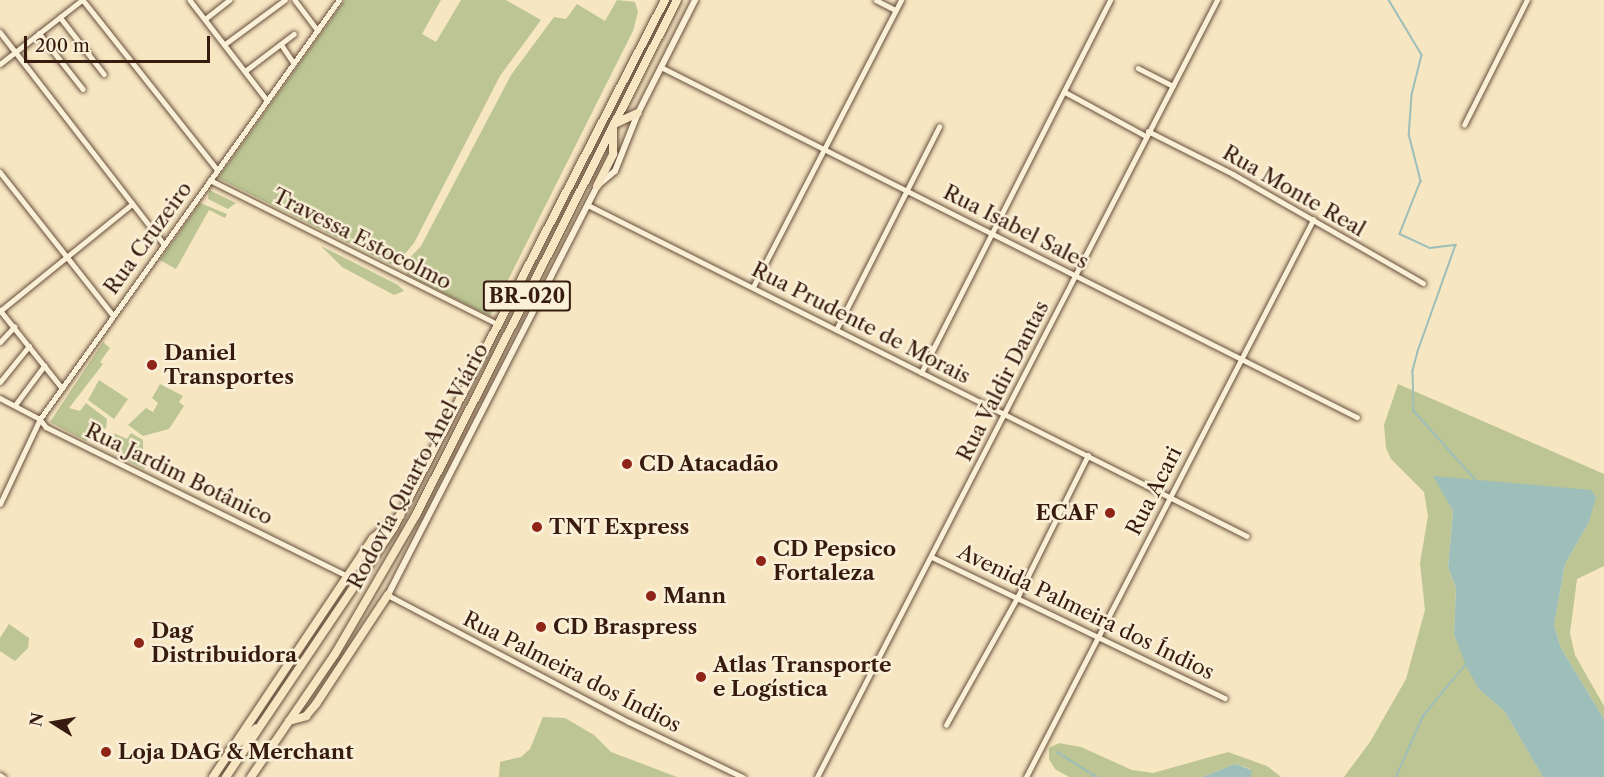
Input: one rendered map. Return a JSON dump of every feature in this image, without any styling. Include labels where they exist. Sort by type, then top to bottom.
[{"type":"highway","name":"Rodovia Quarto Anel Viário","points":[[226,777],[400,516],[500,326],[665,0]]},
{"type":"highway","name":"Rodovia Quarto Anel Viário","points":[[251,777],[374,590],[416,515],[677,0]]},
{"type":"highway","points":[[597,186],[613,154],[614,126],[638,113]]},
{"type":"highway","points":[[358,582],[374,590]]},
{"type":"highway","points":[[289,721],[306,716],[316,704],[388,595]]},
{"type":"highway","points":[[229,751],[267,717]]},
{"type":"main road","name":"BR-020","points":[[213,777],[373,538],[400,516]]},
{"type":"street","points":[[0,64],[82,0],[217,169]]},
{"type":"street","points":[[190,0],[267,100]]},
{"type":"street","points":[[205,19],[229,0]]},
{"type":"street","points":[[225,44],[285,0]]},
{"type":"street","points":[[295,0],[318,30]]},
{"type":"street","points":[[388,595],[597,186],[615,171],[638,113],[695,0]]},
{"type":"street","points":[[876,0],[896,10]]},
{"type":"street","points":[[753,287],[900,0]]},
{"type":"street","points":[[921,373],[1110,0]]},
{"type":"street","name":"Rua Valdir Dantas","points":[[817,777],[932,557],[1216,0]]},
{"type":"street","points":[[1464,125],[1527,0]]},
{"type":"street","name":"Rua Cruzeiro","points":[[1,501],[40,418],[163,243],[318,30],[336,1]]},
{"type":"street","points":[[60,17],[104,75]]},
{"type":"street","points":[[0,32],[163,243]]},
{"type":"street","points":[[39,33],[83,89]]},
{"type":"street","points":[[245,71],[294,34]]},
{"type":"street","points":[[281,44],[294,63]]},
{"type":"street","name":"Rua Isabel Sales","points":[[661,66],[1357,417]]},
{"type":"street","points":[[1138,68],[1173,86]]},
{"type":"street","name":"Rua Monte Real","points":[[1065,92],[1313,220],[1423,283]]},
{"type":"street","points":[[836,330],[939,127]]},
{"type":"street","points":[[0,172],[113,315]]},
{"type":"street","name":"Travessa Estocolmo","points":[[210,180],[500,326]]},
{"type":"street","points":[[62,388],[0,311],[132,204]]},
{"type":"street","name":"Rua Prudente de Morais","points":[[588,205],[1247,536]]},
{"type":"street","name":"Rua Acari","points":[[1026,777],[1313,220]]},
{"type":"street","points":[[0,342],[14,327]]},
{"type":"street","points":[[0,382],[29,346]]},
{"type":"street","points":[[15,405],[44,366]]},
{"type":"street","name":"Rua Jardim Botânico","points":[[0,398],[40,418],[46,427],[347,576]]},
{"type":"street","points":[[946,725],[1018,596],[1088,455]]},
{"type":"street","name":"Avenida Palmeira dos Índios","points":[[932,557],[1018,596],[1225,698]]},
{"type":"street","name":"Rua Palmeira dos Índios","points":[[388,595],[629,722],[743,777]]},
{"type":"green space","points":[[345,0],[441,0],[422,34],[436,42],[461,0],[506,0],[541,20],[500,76],[414,243],[398,262],[390,264],[218,178]]},
{"type":"green space","points":[[617,0],[635,2],[638,12],[633,31],[490,316],[407,275],[404,264],[421,246],[511,75],[554,17],[566,19],[577,4],[605,21]]},
{"type":"green space","points":[[209,190],[236,203],[228,209],[208,199]]},
{"type":"green space","points":[[200,203],[227,214],[225,218],[209,210],[176,269],[160,260]]},
{"type":"green space","points":[[321,246],[398,285],[404,291],[394,295],[342,267]]},
{"type":"green space","points":[[103,342],[110,348],[100,362],[103,364],[69,408],[80,411],[86,403],[107,419],[106,429],[101,427],[86,441],[50,422]]},
{"type":"green space","points":[[99,380],[128,399],[114,419],[88,400]]},
{"type":"green space","points":[[160,384],[183,396],[179,402],[184,406],[169,429],[143,436],[128,425],[146,408],[153,412],[158,403],[152,398]]},
{"type":"green space","points":[[1398,384],[1604,474],[1604,566],[1577,579],[1570,633],[1575,655],[1604,706],[1604,719],[1561,648],[1554,625],[1565,564],[1589,522],[1434,476],[1453,511],[1448,567],[1456,588],[1454,634],[1479,689],[1505,712],[1543,777],[1344,777],[1370,742],[1406,679],[1425,610],[1420,563],[1428,516],[1424,492],[1391,459],[1386,448],[1384,425]]},
{"type":"green space","points":[[114,433],[127,439],[131,433],[143,440],[143,454],[149,460],[144,469],[118,456]]},
{"type":"green space","points":[[9,624],[29,638],[28,648],[15,661],[0,651],[0,638]]},
{"type":"green space","points":[[543,717],[565,718],[594,735],[611,752],[677,777],[499,777],[500,762],[521,757],[530,749]]},
{"type":"green space","points":[[1059,743],[1081,747],[1132,770],[1153,773],[1228,752],[1267,766],[1281,777],[1251,777],[1251,769],[1235,764],[1202,777],[1069,777],[1055,769],[1049,759],[1049,748]]},
{"type":"water","points":[[1433,476],[1591,490],[1596,497],[1589,522],[1565,564],[1554,625],[1561,648],[1604,719],[1604,777],[1543,777],[1505,712],[1479,689],[1467,668],[1454,634],[1456,588],[1448,567],[1453,511]]},
{"type":"water","points":[[1235,764],[1252,770],[1251,777],[1202,777]]},
{"type":"waterway","points":[[1389,0],[1422,55],[1412,95],[1409,134],[1421,181],[1400,234],[1430,248],[1456,245],[1413,371],[1414,411],[1476,480]]},
{"type":"waterway","points":[[1396,777],[1423,716],[1466,664]]},
{"type":"waterway","points":[[1057,752],[1097,777]]},
{"type":"place","name":"Daniel Transportes","points":[[152,365]]},
{"type":"place","name":"CD Atacadão","points":[[627,464]]},
{"type":"place","name":"ECAF","points":[[1110,513]]},
{"type":"place","name":"TNT Express","points":[[537,527]]},
{"type":"place","name":"CD Pepsico Fortaleza","points":[[761,561]]},
{"type":"place","name":"Mann","points":[[651,596]]},
{"type":"place","name":"CD Braspress","points":[[541,627]]},
{"type":"place","name":"Dag Distribuidora","points":[[139,643]]},
{"type":"place","name":"Atlas Transporte e Logística","points":[[701,677]]},
{"type":"place","name":"Loja DAG & Merchant","points":[[106,752]]}]
